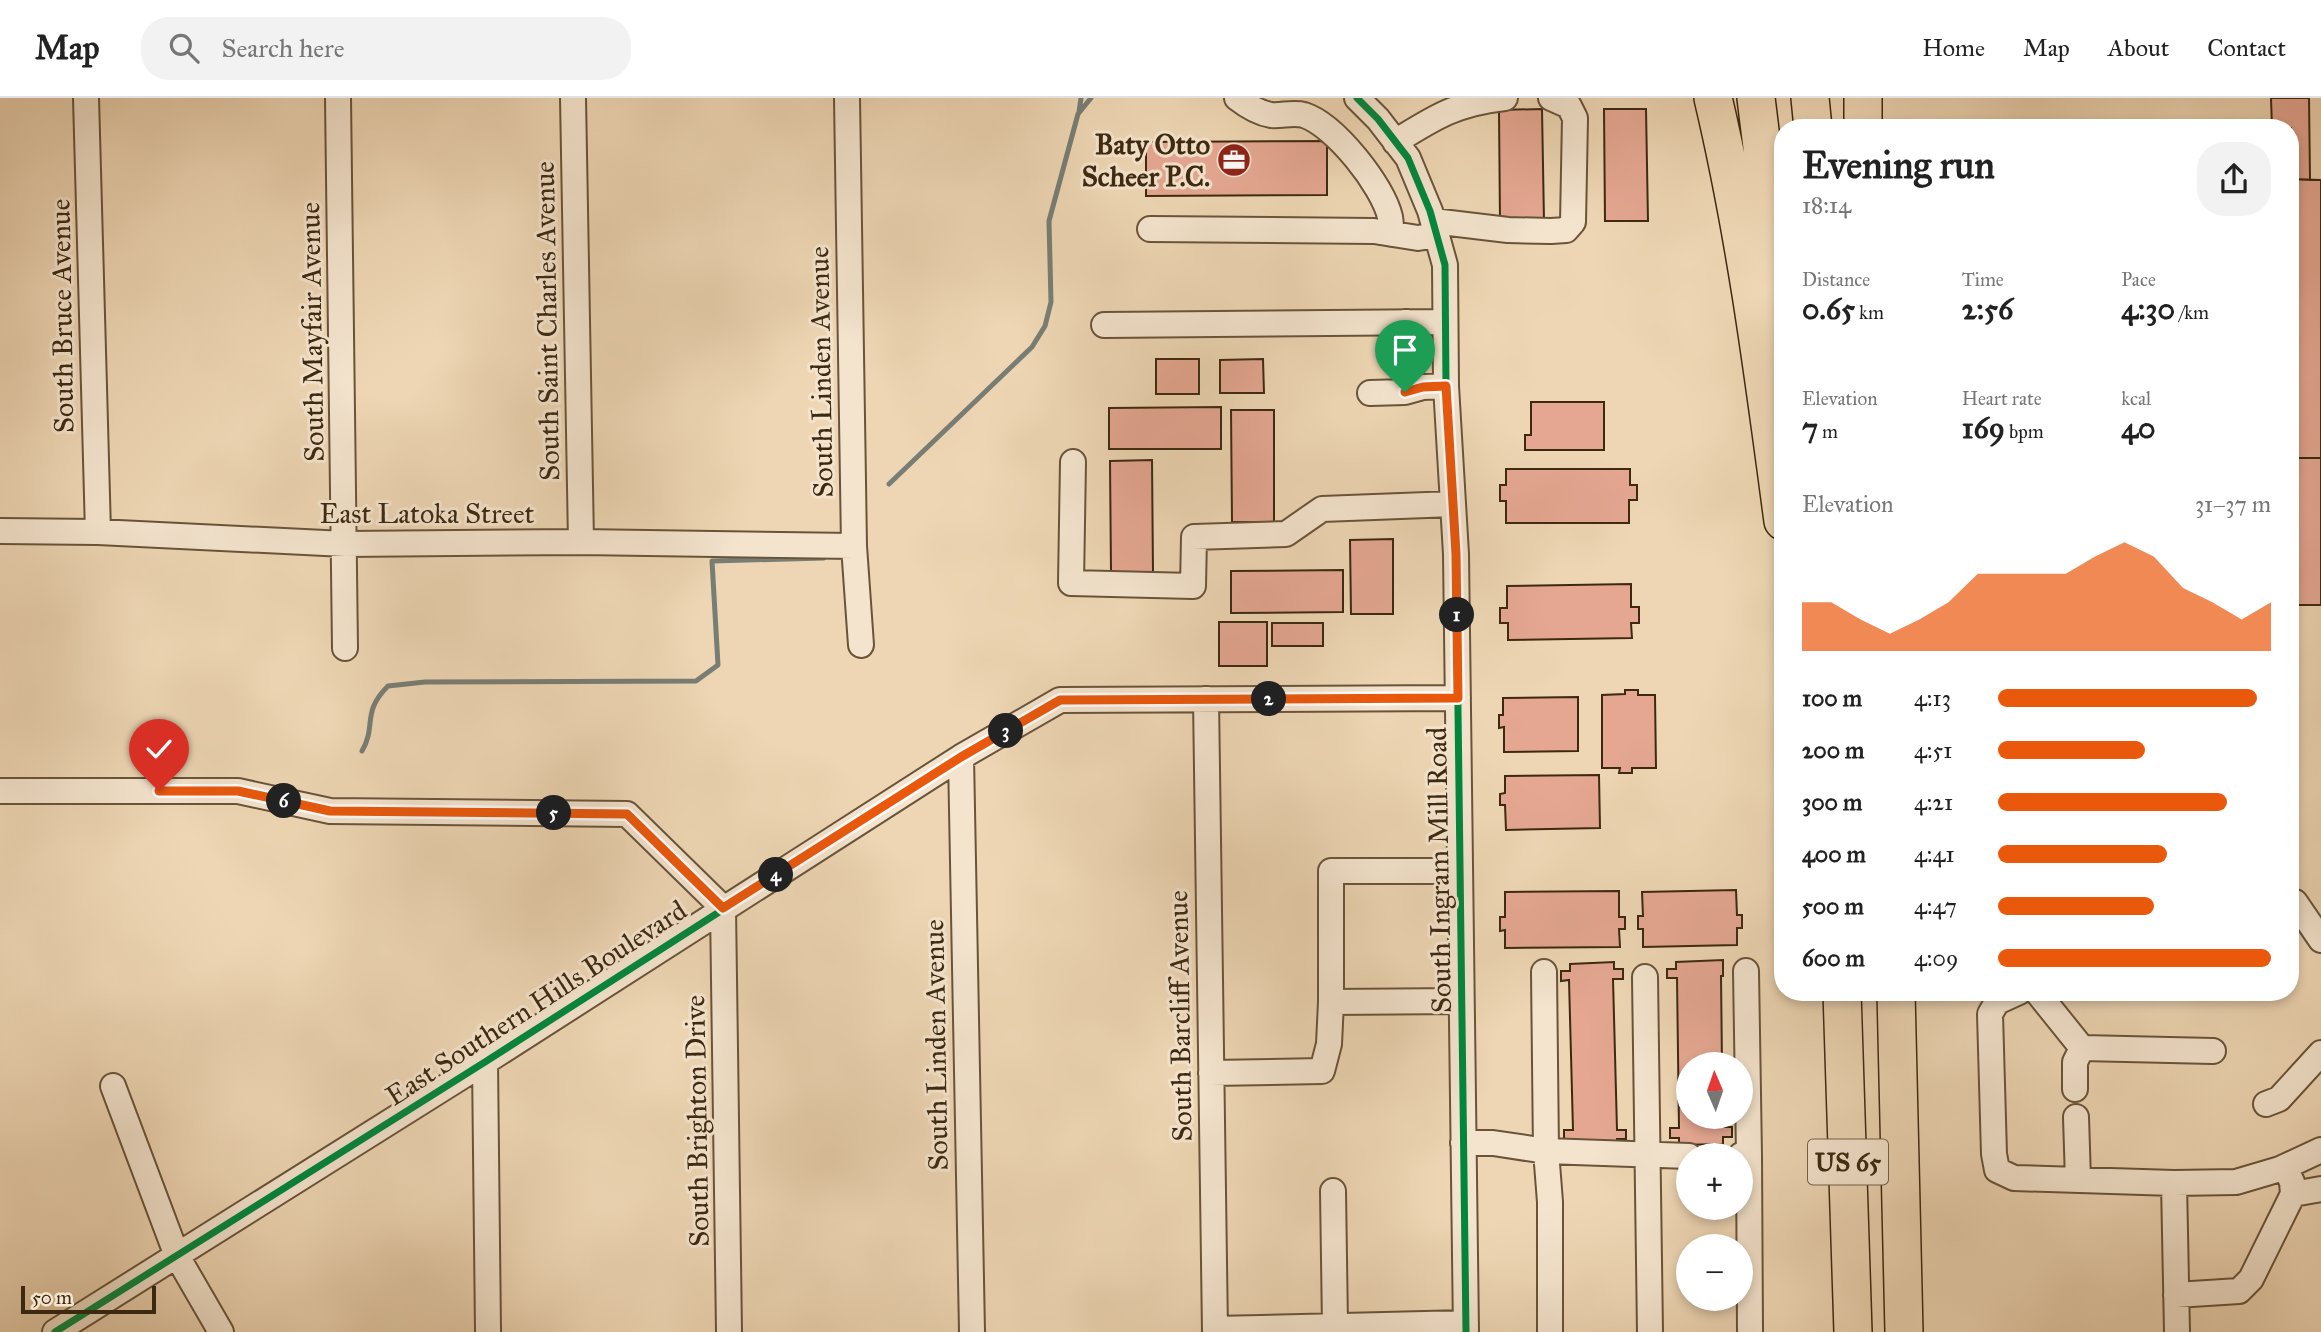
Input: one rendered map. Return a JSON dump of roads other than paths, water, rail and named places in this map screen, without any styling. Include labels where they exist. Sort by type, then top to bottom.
[{"type":"highway","points":[[1713,98],[1739,228],[1774,454]]},
{"type":"highway","points":[[1756,98],[1774,245]]},
{"type":"highway","points":[[1810,98],[1812,119]]},
{"type":"highway","points":[[1863,98],[1863,119]]},
{"type":"highway","name":"US 65","points":[[1842,1001],[1853,1332]]},
{"type":"highway","name":"US 65","points":[[1896,1001],[1904,1332]]},
{"type":"street","name":"South Bruce Avenue","points":[[86,98],[98,532]]},
{"type":"street","name":"South Mayfair Avenue","points":[[338,98],[345,648]]},
{"type":"street","name":"South Saint Charles Avenue","points":[[573,98],[581,542]]},
{"type":"street","name":"South Linden Avenue","points":[[847,98],[854,546],[861,645]]},
{"type":"street","points":[[1237,98],[1247,106],[1270,115],[1301,114],[1328,130],[1349,150],[1371,179],[1390,216],[1392,234]]},
{"type":"street","name":"South Ingram Mill Road","points":[[1357,98],[1378,119],[1408,158],[1435,228],[1445,265],[1446,386],[1456,554],[1466,1327]]},
{"type":"street","points":[[1395,142],[1453,108],[1505,98]]},
{"type":"street","points":[[1150,229],[1374,231],[1418,238],[1435,228],[1560,231],[1573,222],[1575,118],[1569,106],[1551,98]]},
{"type":"street","points":[[1405,392],[1406,322]]},
{"type":"street","points":[[1104,325],[1444,322]]},
{"type":"street","points":[[1370,393],[1405,392],[1423,387],[1446,386]]},
{"type":"street","points":[[1073,463],[1071,583],[1193,586],[1194,537],[1286,534],[1322,509],[1453,504]]},
{"type":"street","name":"East Latoka Street","points":[[0,531],[98,532],[345,544],[581,542],[854,546]]},
{"type":"street","name":"East Southern Hills Boulevard","points":[[55,1332],[485,1062],[961,757],[1060,700],[1458,698]]},
{"type":"street","name":"South Barcliff Avenue","points":[[1206,699],[1214,1330]]},
{"type":"street","name":"South Linden Avenue","points":[[961,757],[972,1332]]},
{"type":"street","points":[[0,791],[238,791],[330,811],[627,814],[723,908]]},
{"type":"street","points":[[1211,1073],[1322,1071],[1329,1044],[1331,1002],[1331,871],[1460,872]]},
{"type":"street","points":[[2299,902],[2321,901]]},
{"type":"street","name":"South Brighton Drive","points":[[723,908],[729,1332]]},
{"type":"street","points":[[2299,908],[2321,940]]},
{"type":"street","points":[[1745,1143],[1746,971]]},
{"type":"street","points":[[1544,972],[1546,1151],[1550,1202],[1550,1332]]},
{"type":"street","points":[[1645,977],[1650,1332]]},
{"type":"street","points":[[1331,1002],[1461,1001]]},
{"type":"street","points":[[1999,1001],[1990,1014],[1994,1154],[1997,1170],[2014,1178],[2174,1183],[2236,1182],[2285,1167],[2321,1150]]},
{"type":"street","points":[[2044,1001],[2082,1048],[2213,1051]]},
{"type":"street","points":[[2075,1088],[2075,1062],[2082,1048]]},
{"type":"street","points":[[2266,1104],[2279,1100],[2321,1053]]},
{"type":"street","points":[[485,1062],[488,1332]]},
{"type":"street","points":[[113,1086],[177,1256],[221,1332]]},
{"type":"street","points":[[2076,1117],[2078,1180]]},
{"type":"street","points":[[1463,1143],[1493,1143],[1546,1151],[1676,1156]]},
{"type":"street","points":[[2176,1295],[2239,1291],[2251,1279],[2293,1194],[2292,1182],[2285,1167]]},
{"type":"street","points":[[2174,1183],[2177,1332]]},
{"type":"street","points":[[2293,1194],[2321,1189]]},
{"type":"street","points":[[1333,1191],[1335,1326]]},
{"type":"street","points":[[1747,1220],[1750,1332]]},
{"type":"street","points":[[1214,1330],[1335,1326],[1466,1327]]},
{"type":"waterway","points":[[1079,112],[1081,98]]},
{"type":"waterway","points":[[889,484],[1032,347],[1045,326],[1051,302],[1049,221],[1078,114],[1091,98]]},
{"type":"waterway","points":[[362,751],[369,734],[375,704],[388,686],[425,682],[696,681],[718,665],[712,561],[824,558]]},
{"type":"place","name":"Baty Otto Scheer P.C.","points":[[1234,160]]}]
